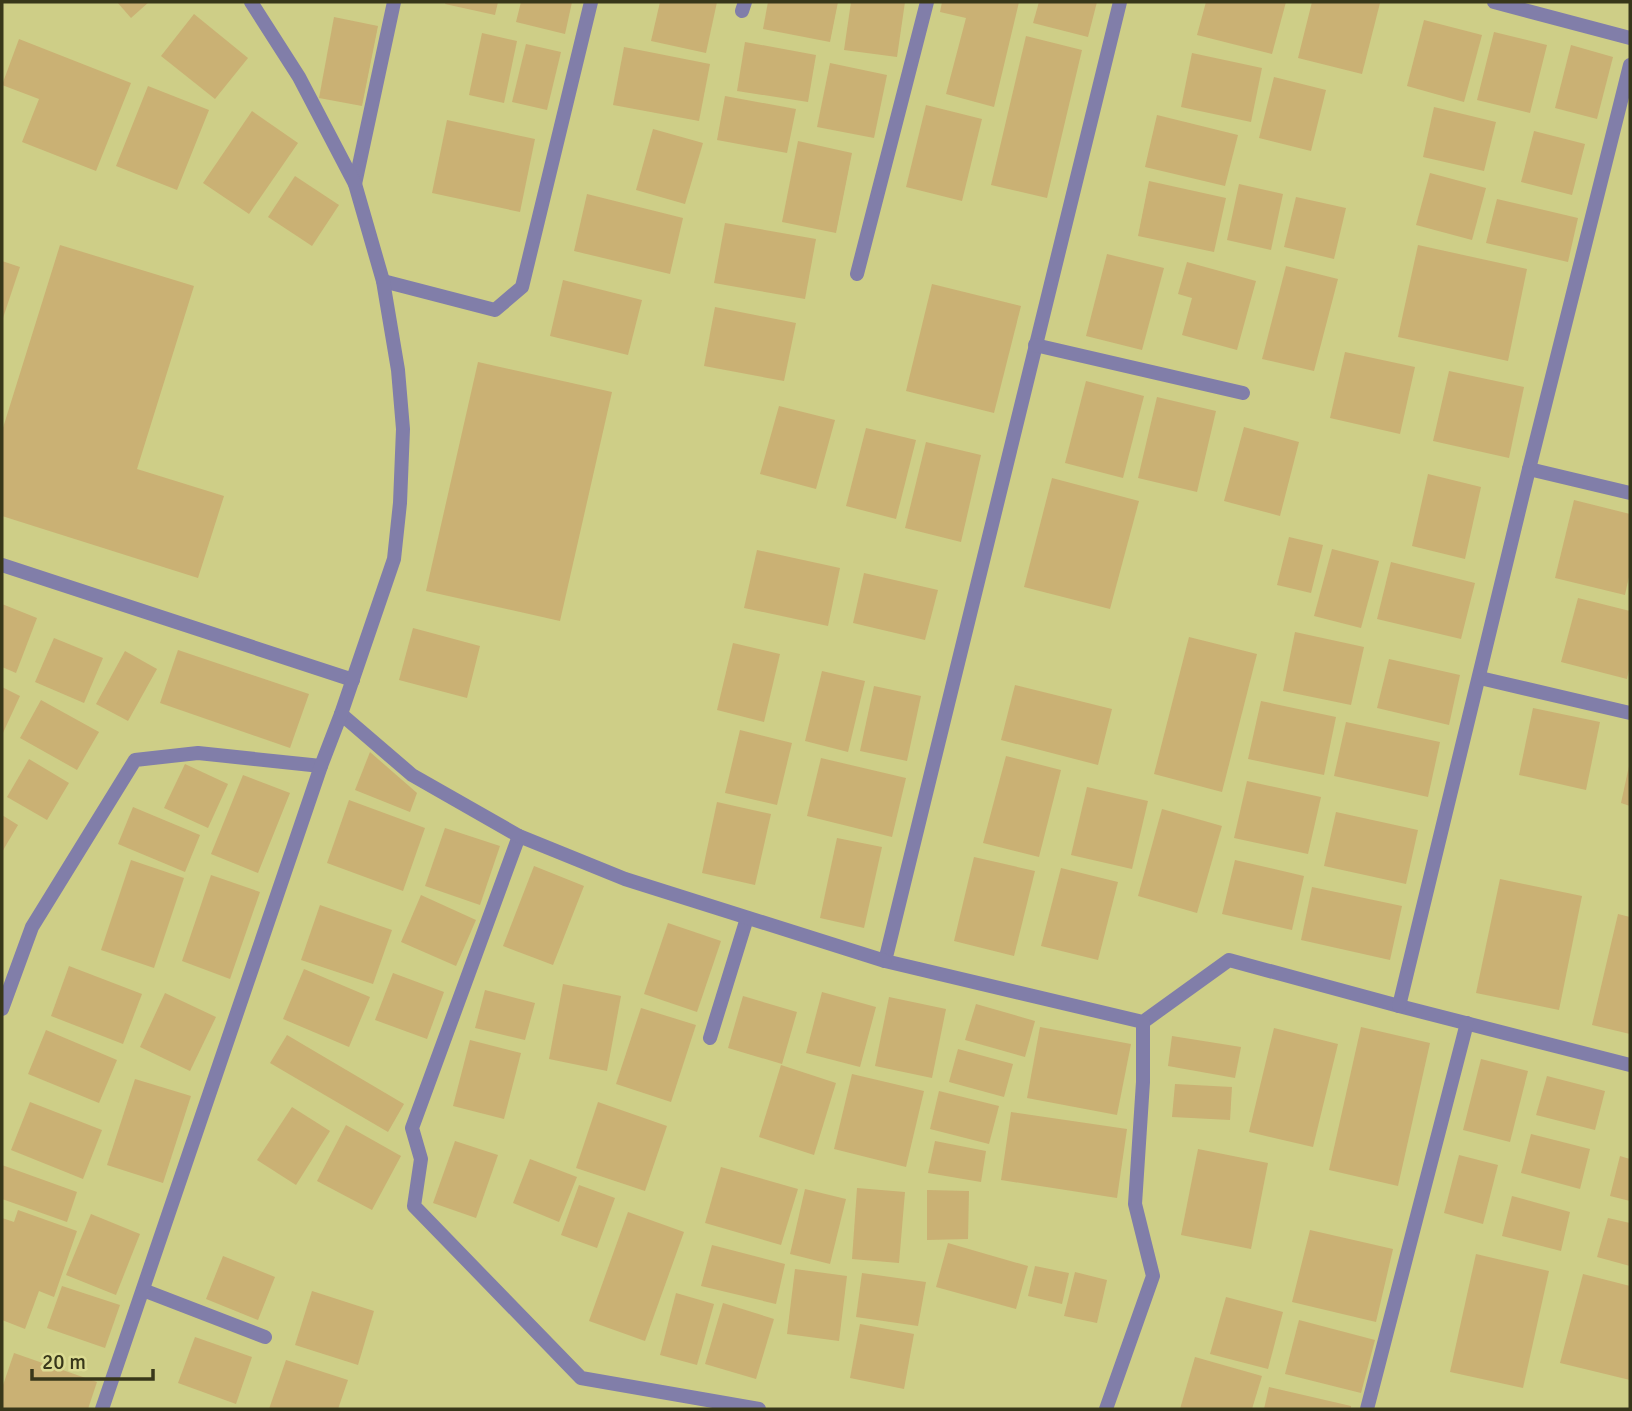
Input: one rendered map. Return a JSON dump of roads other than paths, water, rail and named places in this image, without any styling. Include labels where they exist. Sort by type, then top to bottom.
[{"type":"street","points":[[102,1409],[394,558],[400,503],[403,429],[398,370],[383,281],[355,184],[299,77],[251,2]]},
{"type":"street","points":[[355,184],[394,2]]},
{"type":"street","points":[[383,281],[495,310],[522,287],[591,2]]},
{"type":"street","points":[[857,274],[927,2]]},
{"type":"street","points":[[885,961],[1120,2]]},
{"type":"street","points":[[1494,2],[1630,38]]},
{"type":"street","points":[[1399,1006],[1630,65]]},
{"type":"street","points":[[1035,345],[1242,393]]},
{"type":"street","points":[[1530,469],[1630,493]]},
{"type":"street","points":[[2,565],[353,680]]},
{"type":"street","points":[[1480,678],[1630,713]]},
{"type":"street","points":[[341,714],[412,775],[519,836],[625,879],[885,961],[1143,1022],[1228,960],[1630,1065]]},
{"type":"street","points":[[2,1009],[32,927],[135,760],[198,753],[321,766]]},
{"type":"street","points":[[519,836],[412,1128],[421,1159],[414,1206],[581,1378],[759,1409]]},
{"type":"street","points":[[710,1038],[747,918]]},
{"type":"street","points":[[1106,1409],[1153,1276],[1135,1204],[1143,1082],[1143,1022]]},
{"type":"street","points":[[1367,1409],[1467,1023]]},
{"type":"street","points":[[143,1290],[265,1337]]}]
